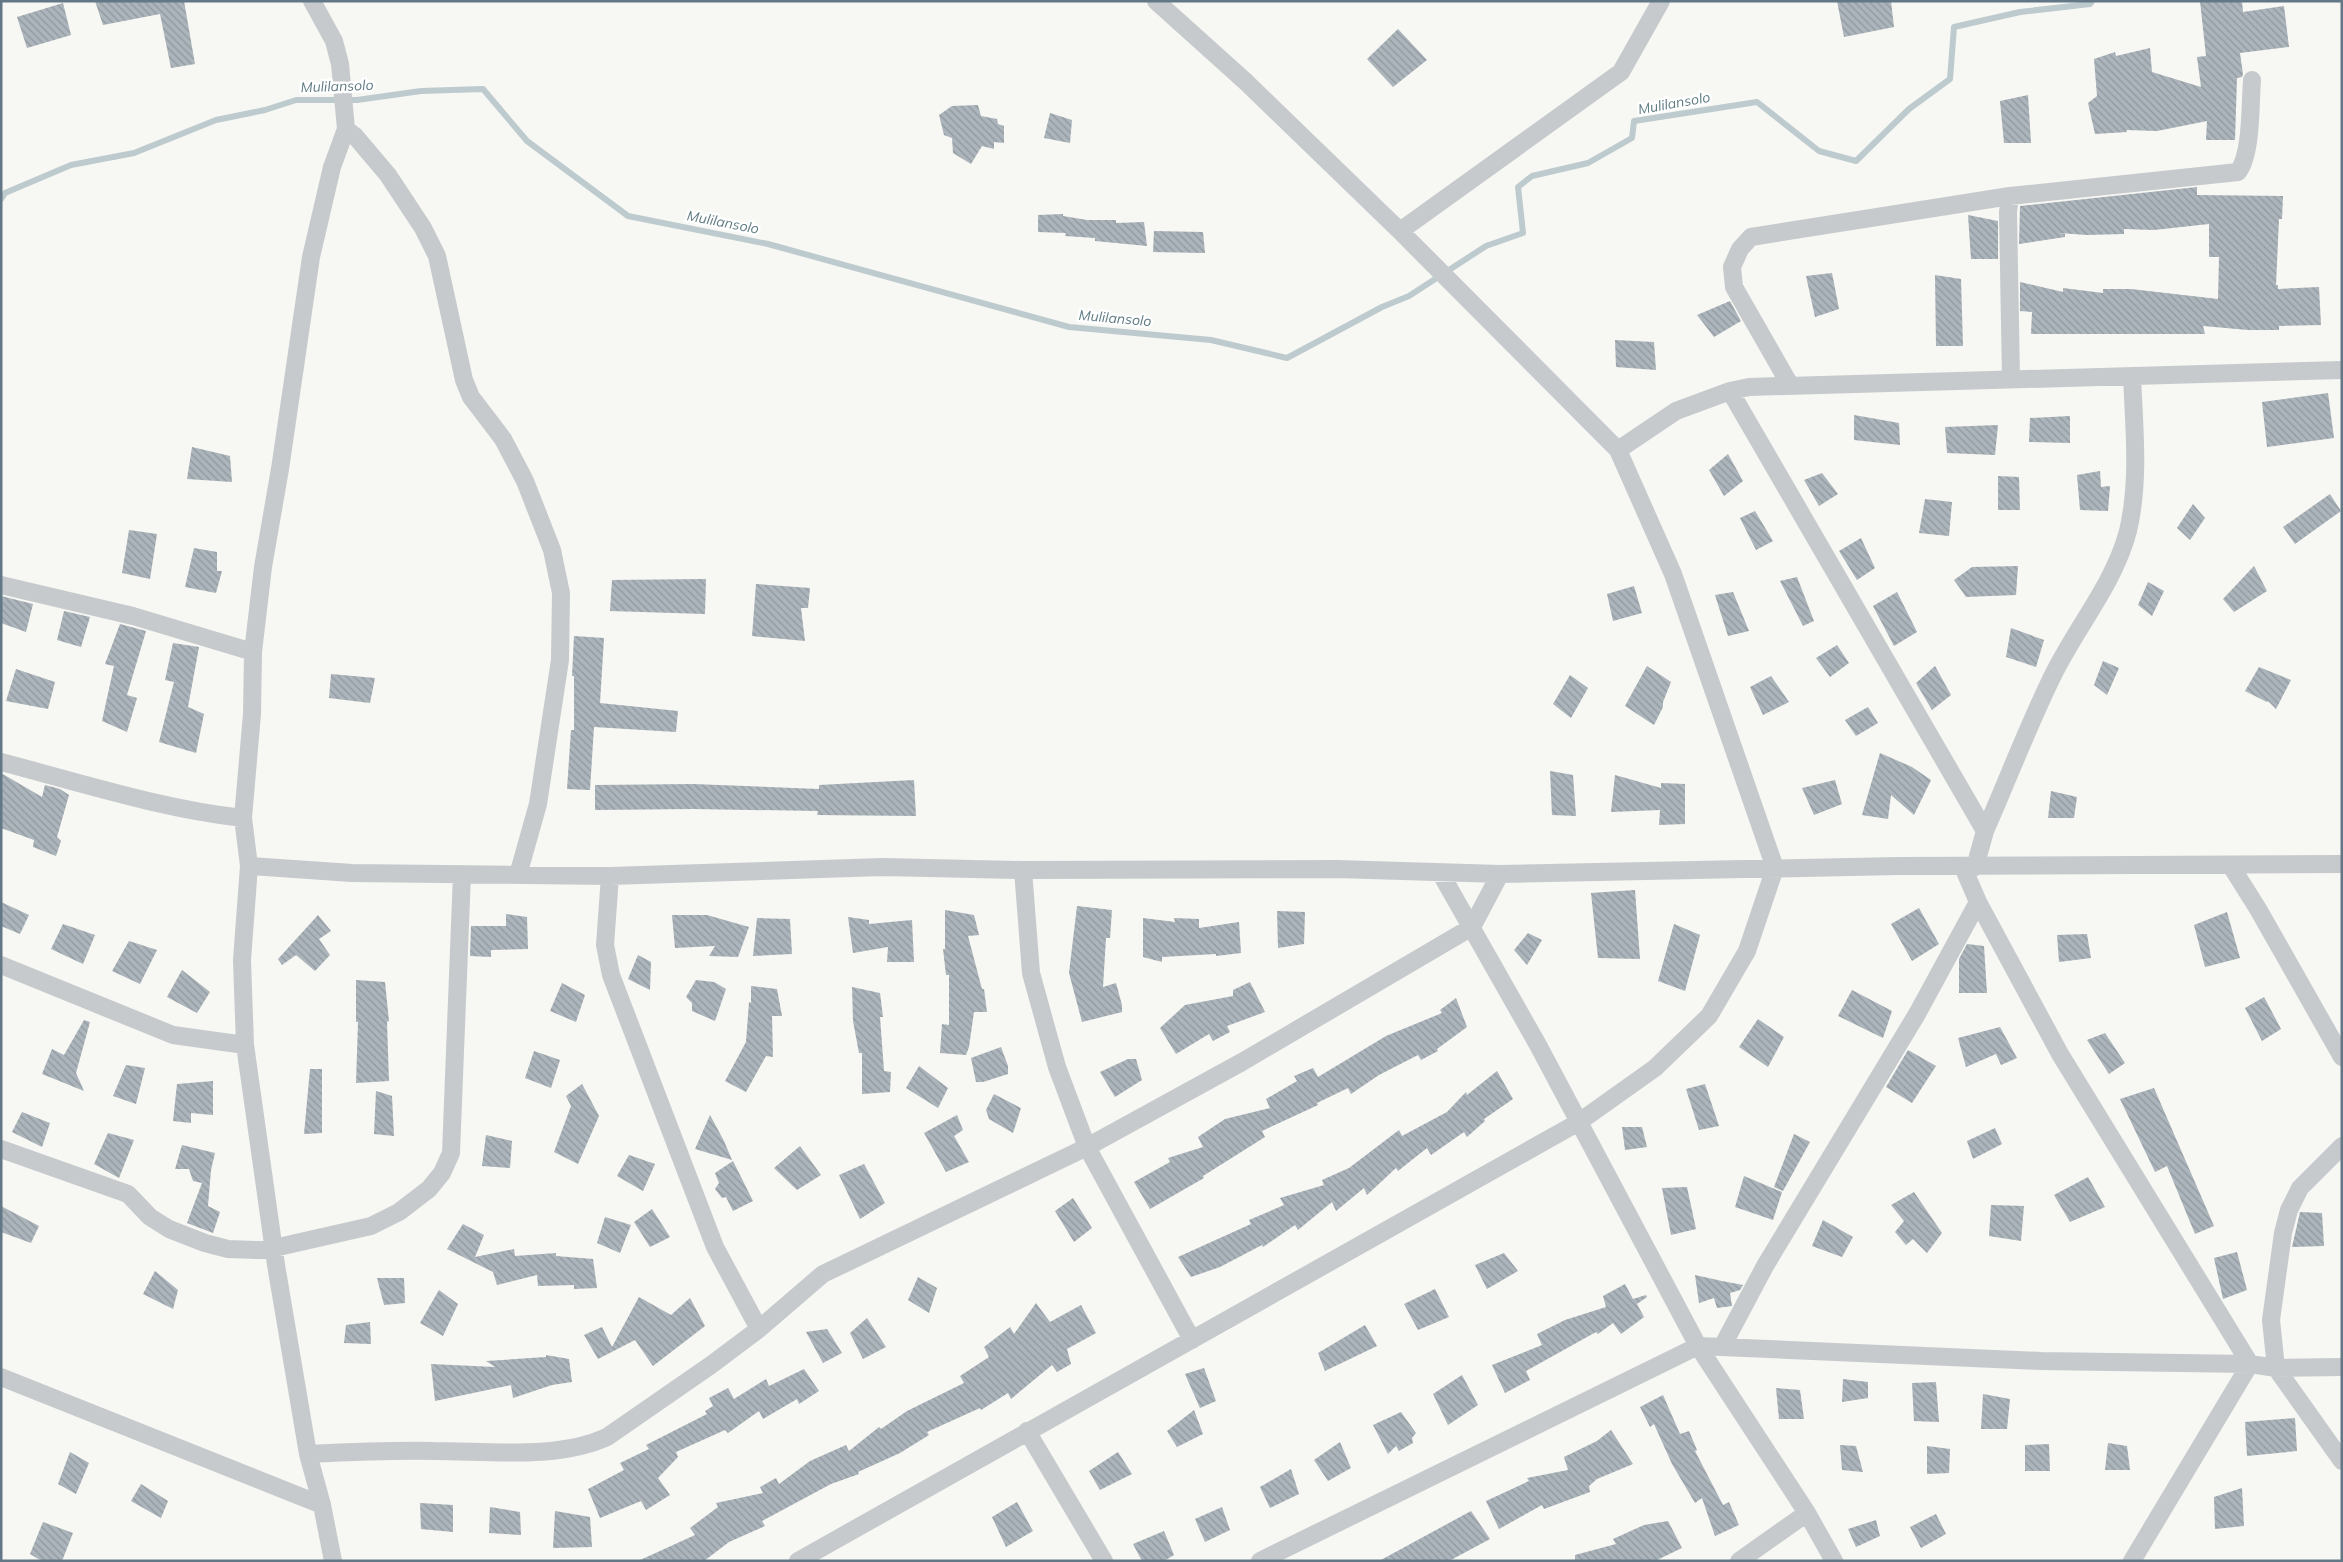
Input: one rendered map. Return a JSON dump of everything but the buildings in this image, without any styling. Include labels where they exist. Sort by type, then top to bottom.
[{"type":"street","points":[[312,1],[334,41],[340,64],[346,121],[332,168],[311,257],[280,469],[263,567],[253,652],[252,714],[243,818],[249,866],[242,960],[245,1045],[274,1248],[308,1454],[322,1505],[333,1561]]},
{"type":"street","points":[[798,1561],[1580,1122],[1655,1068],[1709,1016],[1747,951],[1775,868],[1673,574],[1618,450],[1400,231],[1246,82],[1156,1]]},
{"type":"street","points":[[1400,231],[1621,72],[1656,4]]},
{"type":"street","points":[[1790,385],[1734,287],[1732,266],[1740,249],[1751,237],[2010,196],[2238,172],[2243,165],[2246,146],[2252,80]]},
{"type":"street","points":[[346,121],[354,136],[388,175],[427,235],[437,256],[464,380],[471,397],[503,439],[525,481],[552,550],[561,593],[560,660],[538,804],[518,875]]},
{"type":"street","points":[[2010,196],[2008,212],[2011,379]]},
{"type":"street","points":[[1618,450],[1676,412],[1730,391],[1749,387],[2342,370]]},
{"type":"street","points":[[2132,376],[2136,474],[2128,529],[2121,556],[2054,674],[1969,867],[1978,902],[2060,1054],[2250,1364]]},
{"type":"street","points":[[1730,391],[1984,831]]},
{"type":"street","points":[[1,585],[133,616],[253,652]]},
{"type":"street","points":[[1,762],[167,804],[215,815],[243,818]]},
{"type":"street","points":[[249,866],[352,873],[610,876],[882,867],[1023,870],[1337,869],[1441,874],[1500,874],[1775,868],[2342,864]]},
{"type":"street","points":[[2231,866],[2258,909],[2342,1056]]},
{"type":"street","points":[[1023,870],[1031,973],[1057,1067],[1087,1147],[1192,1340]]},
{"type":"street","points":[[1,1149],[128,1194],[150,1217],[169,1229],[205,1243],[228,1249],[274,1248],[371,1226],[399,1212],[429,1189],[442,1173],[451,1153],[462,874]]},
{"type":"street","points":[[1441,874],[1580,1122],[1698,1346],[1807,1514],[1834,1561]]},
{"type":"street","points":[[308,1454],[391,1450],[547,1452],[594,1443],[607,1437],[759,1328],[823,1274],[1087,1147],[1242,1062],[1472,927],[1500,874]]},
{"type":"street","points":[[610,876],[605,945],[611,975],[715,1247],[759,1328]]},
{"type":"street","points":[[1722,1347],[1766,1266],[1917,1014],[1978,902]]},
{"type":"street","points":[[1,965],[173,1035],[245,1045]]},
{"type":"street","points":[[2342,1146],[2300,1188],[2289,1210],[2283,1234],[2271,1320],[2276,1368],[2342,1461]]},
{"type":"street","points":[[1260,1561],[1698,1346],[2041,1361],[2250,1364],[2276,1368],[2342,1367]]},
{"type":"street","points":[[2132,1561],[2250,1364]]},
{"type":"street","points":[[1,1377],[322,1505]]},
{"type":"street","points":[[1027,1431],[1104,1561]]},
{"type":"street","points":[[1739,1561],[1807,1514]]},
{"type":"waterway","name":"Mulilansolo","points":[[1,199],[5,193],[71,165],[134,153],[216,120],[265,110],[296,100],[357,100],[421,91],[483,89],[527,141],[628,216],[768,244],[1069,327],[1211,340],[1287,358],[1382,307],[1409,296],[1486,246],[1523,233],[1518,187],[1532,176],[1588,163],[1632,138],[1634,121],[1757,102],[1819,151],[1856,161],[1909,109],[1950,79],[1954,27],[2020,12],[2090,4],[2092,1]]}]
